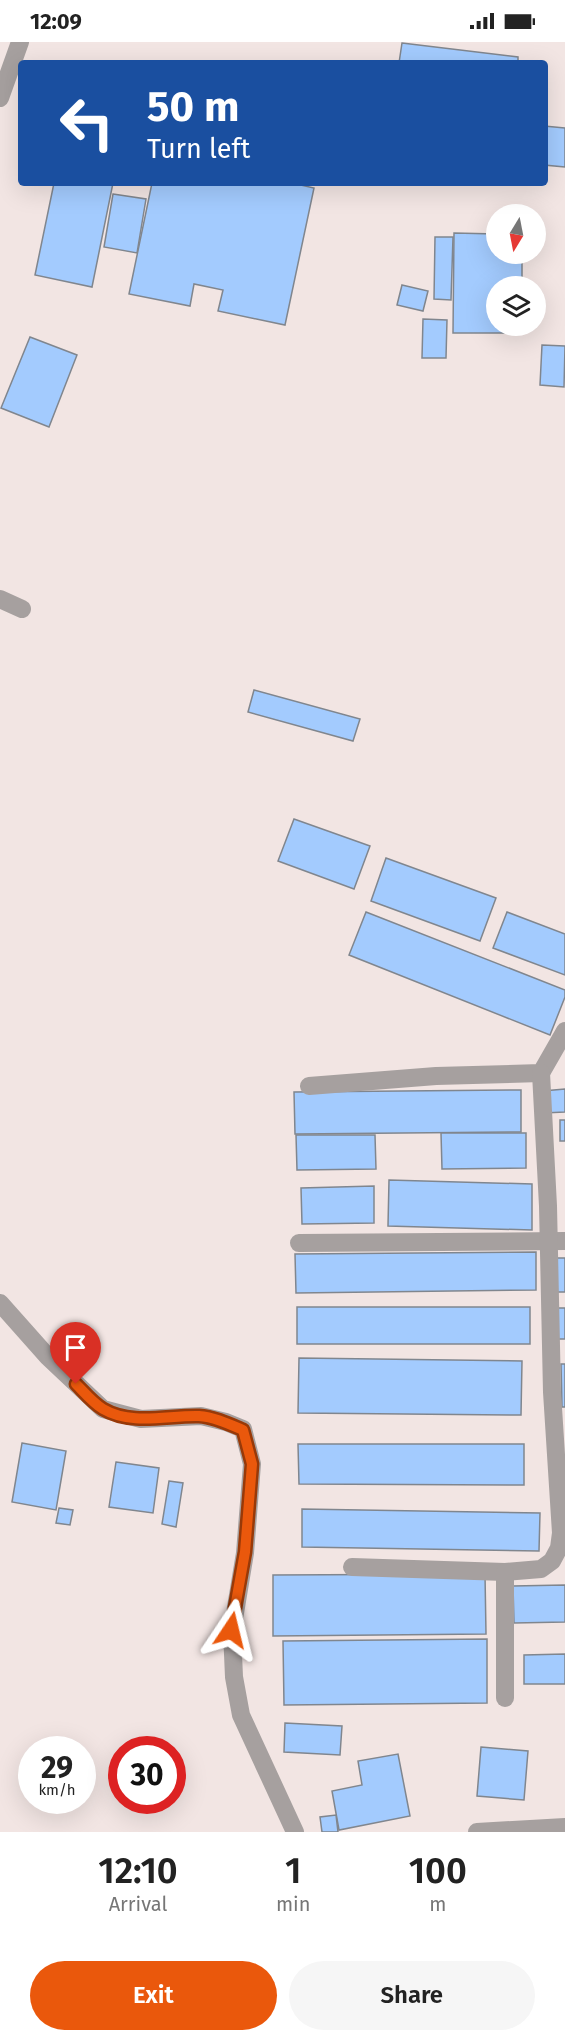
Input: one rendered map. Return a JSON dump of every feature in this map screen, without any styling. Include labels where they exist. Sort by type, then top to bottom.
[{"type":"street","points":[[2,88],[20,42]]},
{"type":"street","points":[[0,599],[22,609]]},
{"type":"street","points":[[352,1567],[505,1572],[542,1569],[552,1561],[559,1548],[561,1533],[552,1392],[557,1241],[541,1073],[565,1030]]},
{"type":"street","points":[[309,1086],[436,1076],[541,1073]]},
{"type":"street","points":[[299,1243],[557,1241]]},
{"type":"street","points":[[0,1303],[48,1357],[103,1409],[141,1419],[201,1416],[226,1422],[243,1430],[252,1464],[245,1552],[231,1630],[234,1677],[241,1715],[295,1832]]},
{"type":"street","points":[[505,1572],[506,1698]]},
{"type":"street","points":[[477,1832],[565,1827]]},
{"type":"building","points":[[402,43],[518,57],[518,60],[399,60]]},
{"type":"building","points":[[548,126],[565,128],[565,167],[548,165]]},
{"type":"building","points":[[53,186],[112,186],[92,287],[35,275]]},
{"type":"building","points":[[151,186],[305,186],[314,188],[285,325],[218,311],[223,290],[194,284],[190,306],[129,294]]},
{"type":"building","points":[[113,194],[146,199],[137,253],[104,247]]},
{"type":"building","points":[[454,233],[486,234],[486,264],[522,264],[522,276],[486,276],[486,333],[453,333]]},
{"type":"building","points":[[435,237],[453,237],[451,300],[434,299]]},
{"type":"building","points":[[402,285],[428,291],[423,311],[397,305]]},
{"type":"building","points":[[423,319],[447,320],[446,358],[422,358]]},
{"type":"building","points":[[30,337],[77,355],[49,427],[1,408]]},
{"type":"building","points":[[542,345],[565,346],[564,387],[540,385]]},
{"type":"building","points":[[254,690],[360,719],[353,741],[248,712]]},
{"type":"building","points":[[294,819],[370,846],[354,889],[278,861]]},
{"type":"building","points":[[386,858],[496,898],[480,941],[371,901]]},
{"type":"building","points":[[366,912],[565,990],[565,997],[550,1035],[349,955]]},
{"type":"building","points":[[507,912],[565,934],[565,975],[493,948]]},
{"type":"building","points":[[565,1089],[565,1112],[544,1113],[543,1091]]},
{"type":"building","points":[[521,1090],[521,1132],[295,1134],[294,1092]]},
{"type":"building","points":[[560,1120],[565,1120],[565,1141],[560,1141]]},
{"type":"building","points":[[441,1133],[526,1133],[526,1168],[442,1169]]},
{"type":"building","points":[[296,1135],[375,1135],[376,1169],[297,1170]]},
{"type":"building","points":[[389,1180],[532,1184],[532,1230],[388,1226]]},
{"type":"building","points":[[374,1186],[374,1223],[302,1224],[301,1188]]},
{"type":"building","points":[[536,1252],[536,1290],[296,1293],[295,1254]]},
{"type":"building","points":[[552,1258],[565,1258],[565,1292],[552,1292]]},
{"type":"building","points":[[297,1307],[530,1307],[530,1344],[297,1344]]},
{"type":"building","points":[[555,1308],[565,1308],[565,1339],[555,1339]]},
{"type":"building","points":[[299,1358],[522,1361],[521,1415],[298,1413]]},
{"type":"building","points":[[561,1364],[565,1364],[565,1407],[562,1407]]},
{"type":"building","points":[[22,1443],[66,1451],[56,1510],[12,1502]]},
{"type":"building","points":[[298,1444],[524,1444],[524,1485],[299,1484]]},
{"type":"building","points":[[116,1462],[159,1468],[153,1513],[109,1507]]},
{"type":"building","points":[[169,1481],[183,1483],[176,1527],[162,1524]]},
{"type":"building","points":[[59,1508],[73,1510],[70,1525],[56,1523]]},
{"type":"building","points":[[302,1509],[540,1513],[539,1551],[302,1547]]},
{"type":"building","points":[[485,1574],[486,1634],[273,1636],[273,1575]]},
{"type":"building","points":[[565,1585],[565,1622],[514,1623],[513,1586]]},
{"type":"building","points":[[487,1639],[487,1703],[284,1705],[283,1641]]},
{"type":"building","points":[[565,1654],[565,1684],[524,1684],[524,1655]]},
{"type":"building","points":[[285,1723],[342,1726],[340,1755],[284,1752]]},
{"type":"building","points":[[481,1747],[528,1751],[524,1800],[477,1796]]},
{"type":"building","points":[[398,1754],[410,1816],[339,1830],[332,1791],[362,1785],[358,1761]]},
{"type":"building","points":[[336,1815],[338,1832],[322,1832],[320,1817]]},
{"type":"route","points":[[76,1384],[103,1409],[122,1415],[141,1419],[201,1416],[226,1422],[243,1430],[252,1464],[245,1552],[231,1630]]}]
